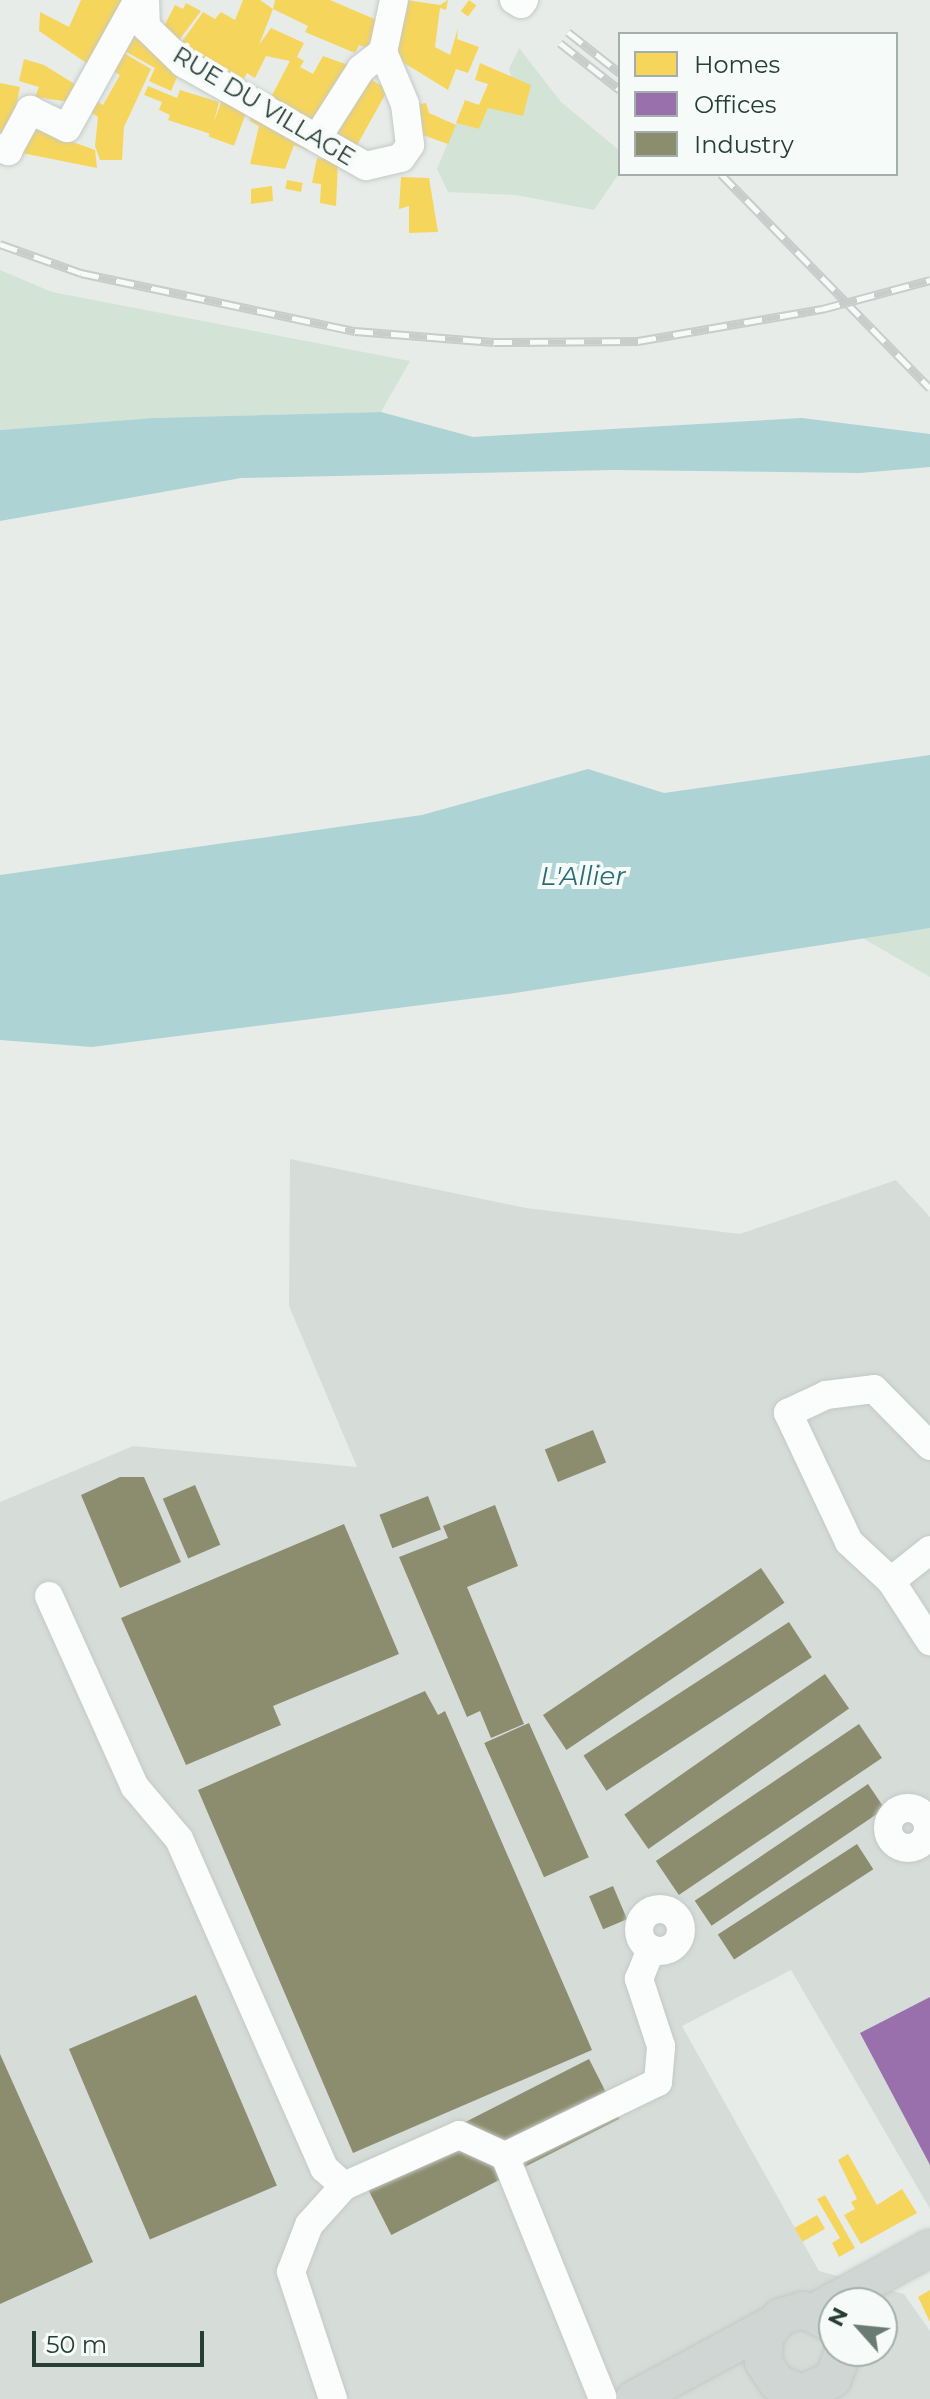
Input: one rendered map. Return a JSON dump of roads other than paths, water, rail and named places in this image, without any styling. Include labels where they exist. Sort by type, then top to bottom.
[{"type":"main road","points":[[893,2287],[930,2251]]},
{"type":"main road","points":[[874,2287],[930,2251]]},
{"type":"main road","points":[[636,2399],[791,2312],[818,2318]]},
{"type":"main road","points":[[771,2325],[763,2362],[787,2391]]},
{"type":"main road","points":[[636,2399],[687,2382],[736,2376],[787,2391],[814,2391],[835,2376]]},
{"type":"street","points":[[0,148],[8,151],[30,110],[67,128],[138,0]]},
{"type":"street","name":"RUE DU VILLAGE","points":[[145,0],[146,27],[183,63],[319,135],[343,157],[366,166],[401,158],[410,145],[405,104],[383,52]]},
{"type":"street","points":[[319,135],[361,69],[383,52],[394,0]]},
{"type":"street","points":[[514,0],[521,4],[524,0]]},
{"type":"street","points":[[930,1446],[874,1389],[826,1395],[788,1413],[849,1542],[891,1581],[930,1641]]},
{"type":"street","points":[[891,1581],[930,1550]]},
{"type":"street","points":[[49,1596],[135,1787],[179,1839],[324,2168],[344,2186]]},
{"type":"street","points":[[505,2156],[658,2082],[661,2046],[639,1979],[651,1949]]},
{"type":"street","points":[[333,2399],[291,2272],[309,2225],[344,2186],[459,2135],[505,2156],[603,2399]]},
{"type":"water","points":[[381,412],[473,437],[802,418],[930,434],[930,467],[860,473],[613,470],[241,478],[0,521],[0,430],[153,418]]},
{"type":"water","name":"L'Allier","points":[[930,755],[930,928],[515,993],[92,1047],[0,1040],[0,875],[422,815],[588,769],[664,793]]},
{"type":"railway","points":[[568,32],[618,71]]},
{"type":"railway","points":[[560,43],[618,88]]},
{"type":"railway","points":[[723,176],[930,388]]},
{"type":"railway","points":[[0,244],[81,273],[355,331],[494,342],[638,341],[822,309],[930,280]]}]
